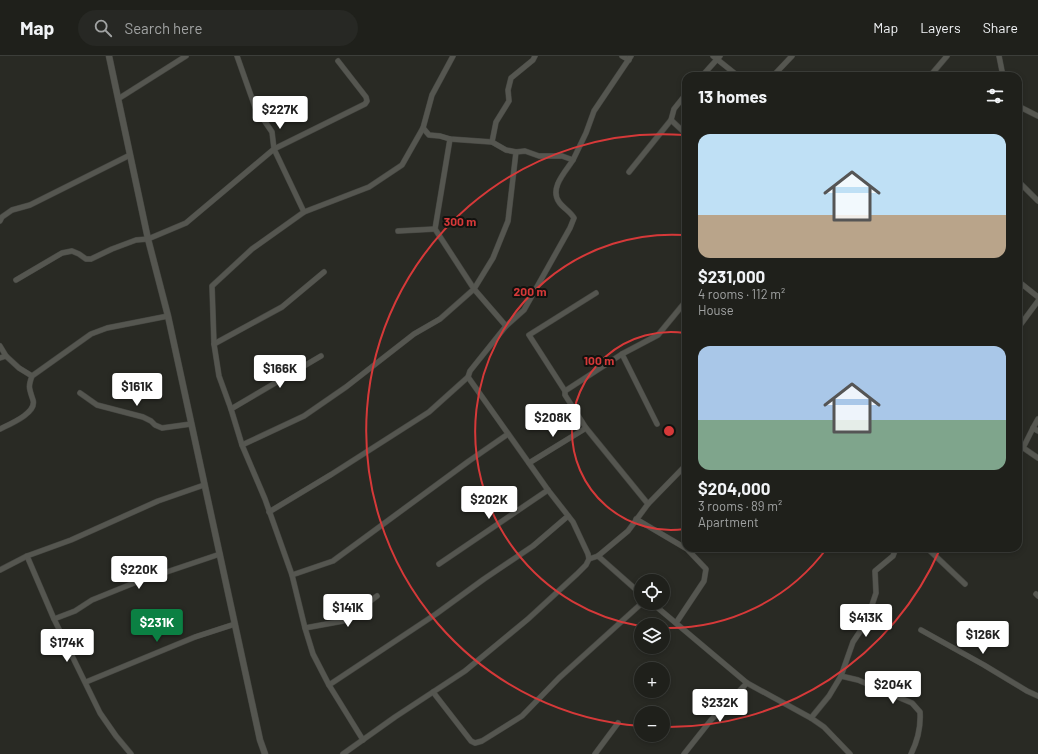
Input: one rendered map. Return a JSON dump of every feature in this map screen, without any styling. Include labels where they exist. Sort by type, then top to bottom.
[{"type":"street","points":[[109,56],[148,239],[168,316],[260,740],[265,754]]},
{"type":"street","points":[[118,99],[186,56]]},
{"type":"street","points":[[236,56],[255,107],[272,132],[274,149],[304,212]]},
{"type":"street","points":[[364,740],[329,685],[312,654],[304,628],[292,575],[242,445],[219,376],[214,344],[212,286],[252,249],[304,212],[369,187],[402,165],[423,128],[432,95],[453,56]]},
{"type":"street","points":[[492,142],[496,122],[509,101],[508,90],[511,78],[533,60],[535,56]]},
{"type":"street","points":[[269,512],[429,412],[468,377],[470,371],[506,326],[524,310],[570,228],[574,218],[571,213],[559,202],[555,194],[556,186],[573,160],[586,133],[594,111],[630,58],[622,56]]},
{"type":"street","points":[[777,72],[792,56]]},
{"type":"street","points":[[933,72],[947,56]]},
{"type":"street","points":[[999,56],[1002,72]]},
{"type":"street","points":[[705,72],[717,57],[734,72]]},
{"type":"street","points":[[16,280],[62,253],[72,251],[86,259],[91,259],[112,249],[136,240],[148,239],[186,223],[274,149],[365,104],[367,101],[366,96],[338,61]]},
{"type":"street","points":[[629,172],[671,120],[674,109],[682,99]]},
{"type":"street","points":[[1022,108],[1038,116]]},
{"type":"street","points":[[671,120],[682,130]]},
{"type":"street","points":[[423,128],[429,135],[450,139],[492,142],[506,150],[516,152],[525,151],[539,156],[562,156],[573,160]]},
{"type":"street","points":[[450,139],[435,229],[474,289],[506,326]]},
{"type":"street","points":[[242,445],[304,416],[346,387],[414,334],[440,319],[474,289],[493,258],[508,221],[516,152]]},
{"type":"street","points":[[0,221],[2,217],[12,210],[30,205],[130,155]]},
{"type":"street","points":[[1022,185],[1038,201]]},
{"type":"street","points":[[398,230],[435,229]]},
{"type":"street","points":[[214,344],[282,307],[324,272]]},
{"type":"street","points":[[1022,284],[1038,297]]},
{"type":"street","points":[[596,293],[529,335],[565,391],[565,395],[586,428],[648,504]]},
{"type":"street","points":[[1022,323],[1038,301]]},
{"type":"street","points":[[565,391],[622,354],[658,335],[682,306]]},
{"type":"street","points":[[0,429],[26,414],[33,408],[33,400],[28,386],[32,376],[91,334],[107,328],[168,316]]},
{"type":"street","points":[[0,346],[6,356],[19,368],[32,376]]},
{"type":"street","points":[[622,354],[657,424]]},
{"type":"street","points":[[0,358],[6,356]]},
{"type":"street","points":[[231,409],[321,356]]},
{"type":"street","points":[[468,377],[576,528],[588,554],[589,560]]},
{"type":"street","points":[[80,393],[97,404],[143,417],[162,428],[192,424]]},
{"type":"street","points":[[1022,446],[1024,446],[1038,419]]},
{"type":"street","points":[[529,463],[586,428]]},
{"type":"street","points":[[1033,428],[1038,431]]},
{"type":"street","points":[[292,575],[333,561],[463,465],[508,434]]},
{"type":"street","points":[[1022,448],[1038,458]]},
{"type":"street","points":[[343,754],[465,670],[528,619],[577,574],[589,560],[598,556],[628,531],[648,504],[682,469]]},
{"type":"street","points":[[0,570],[27,556],[70,540],[158,501],[204,485]]},
{"type":"street","points":[[439,564],[548,490]]},
{"type":"street","points":[[329,685],[436,614],[533,546],[568,516]]},
{"type":"street","points":[[636,519],[682,546]]},
{"type":"street","points":[[676,623],[704,581],[706,569],[691,552]]},
{"type":"street","points":[[811,718],[829,696],[841,676],[853,642],[863,627],[876,593],[876,571],[893,556],[894,552]]},
{"type":"street","points":[[931,552],[966,584]]},
{"type":"street","points":[[54,619],[75,611],[92,600],[134,583],[220,554]]},
{"type":"street","points":[[27,556],[54,619],[100,713],[131,754]]},
{"type":"street","points":[[598,556],[634,588]]},
{"type":"street","points":[[304,628],[343,621],[377,596]]},
{"type":"street","points":[[433,692],[471,742],[475,743],[482,741],[522,716],[559,678],[634,610]]},
{"type":"street","points":[[660,610],[747,683],[811,718],[828,731],[850,754]]},
{"type":"street","points":[[86,682],[195,637],[235,624]]},
{"type":"street","points":[[921,630],[1038,696]]},
{"type":"street","points":[[841,676],[858,680],[912,703],[920,712],[921,722],[911,754]]},
{"type":"street","points":[[684,754],[712,720],[747,683]]},
{"type":"street","points":[[595,754],[618,723]]}]
